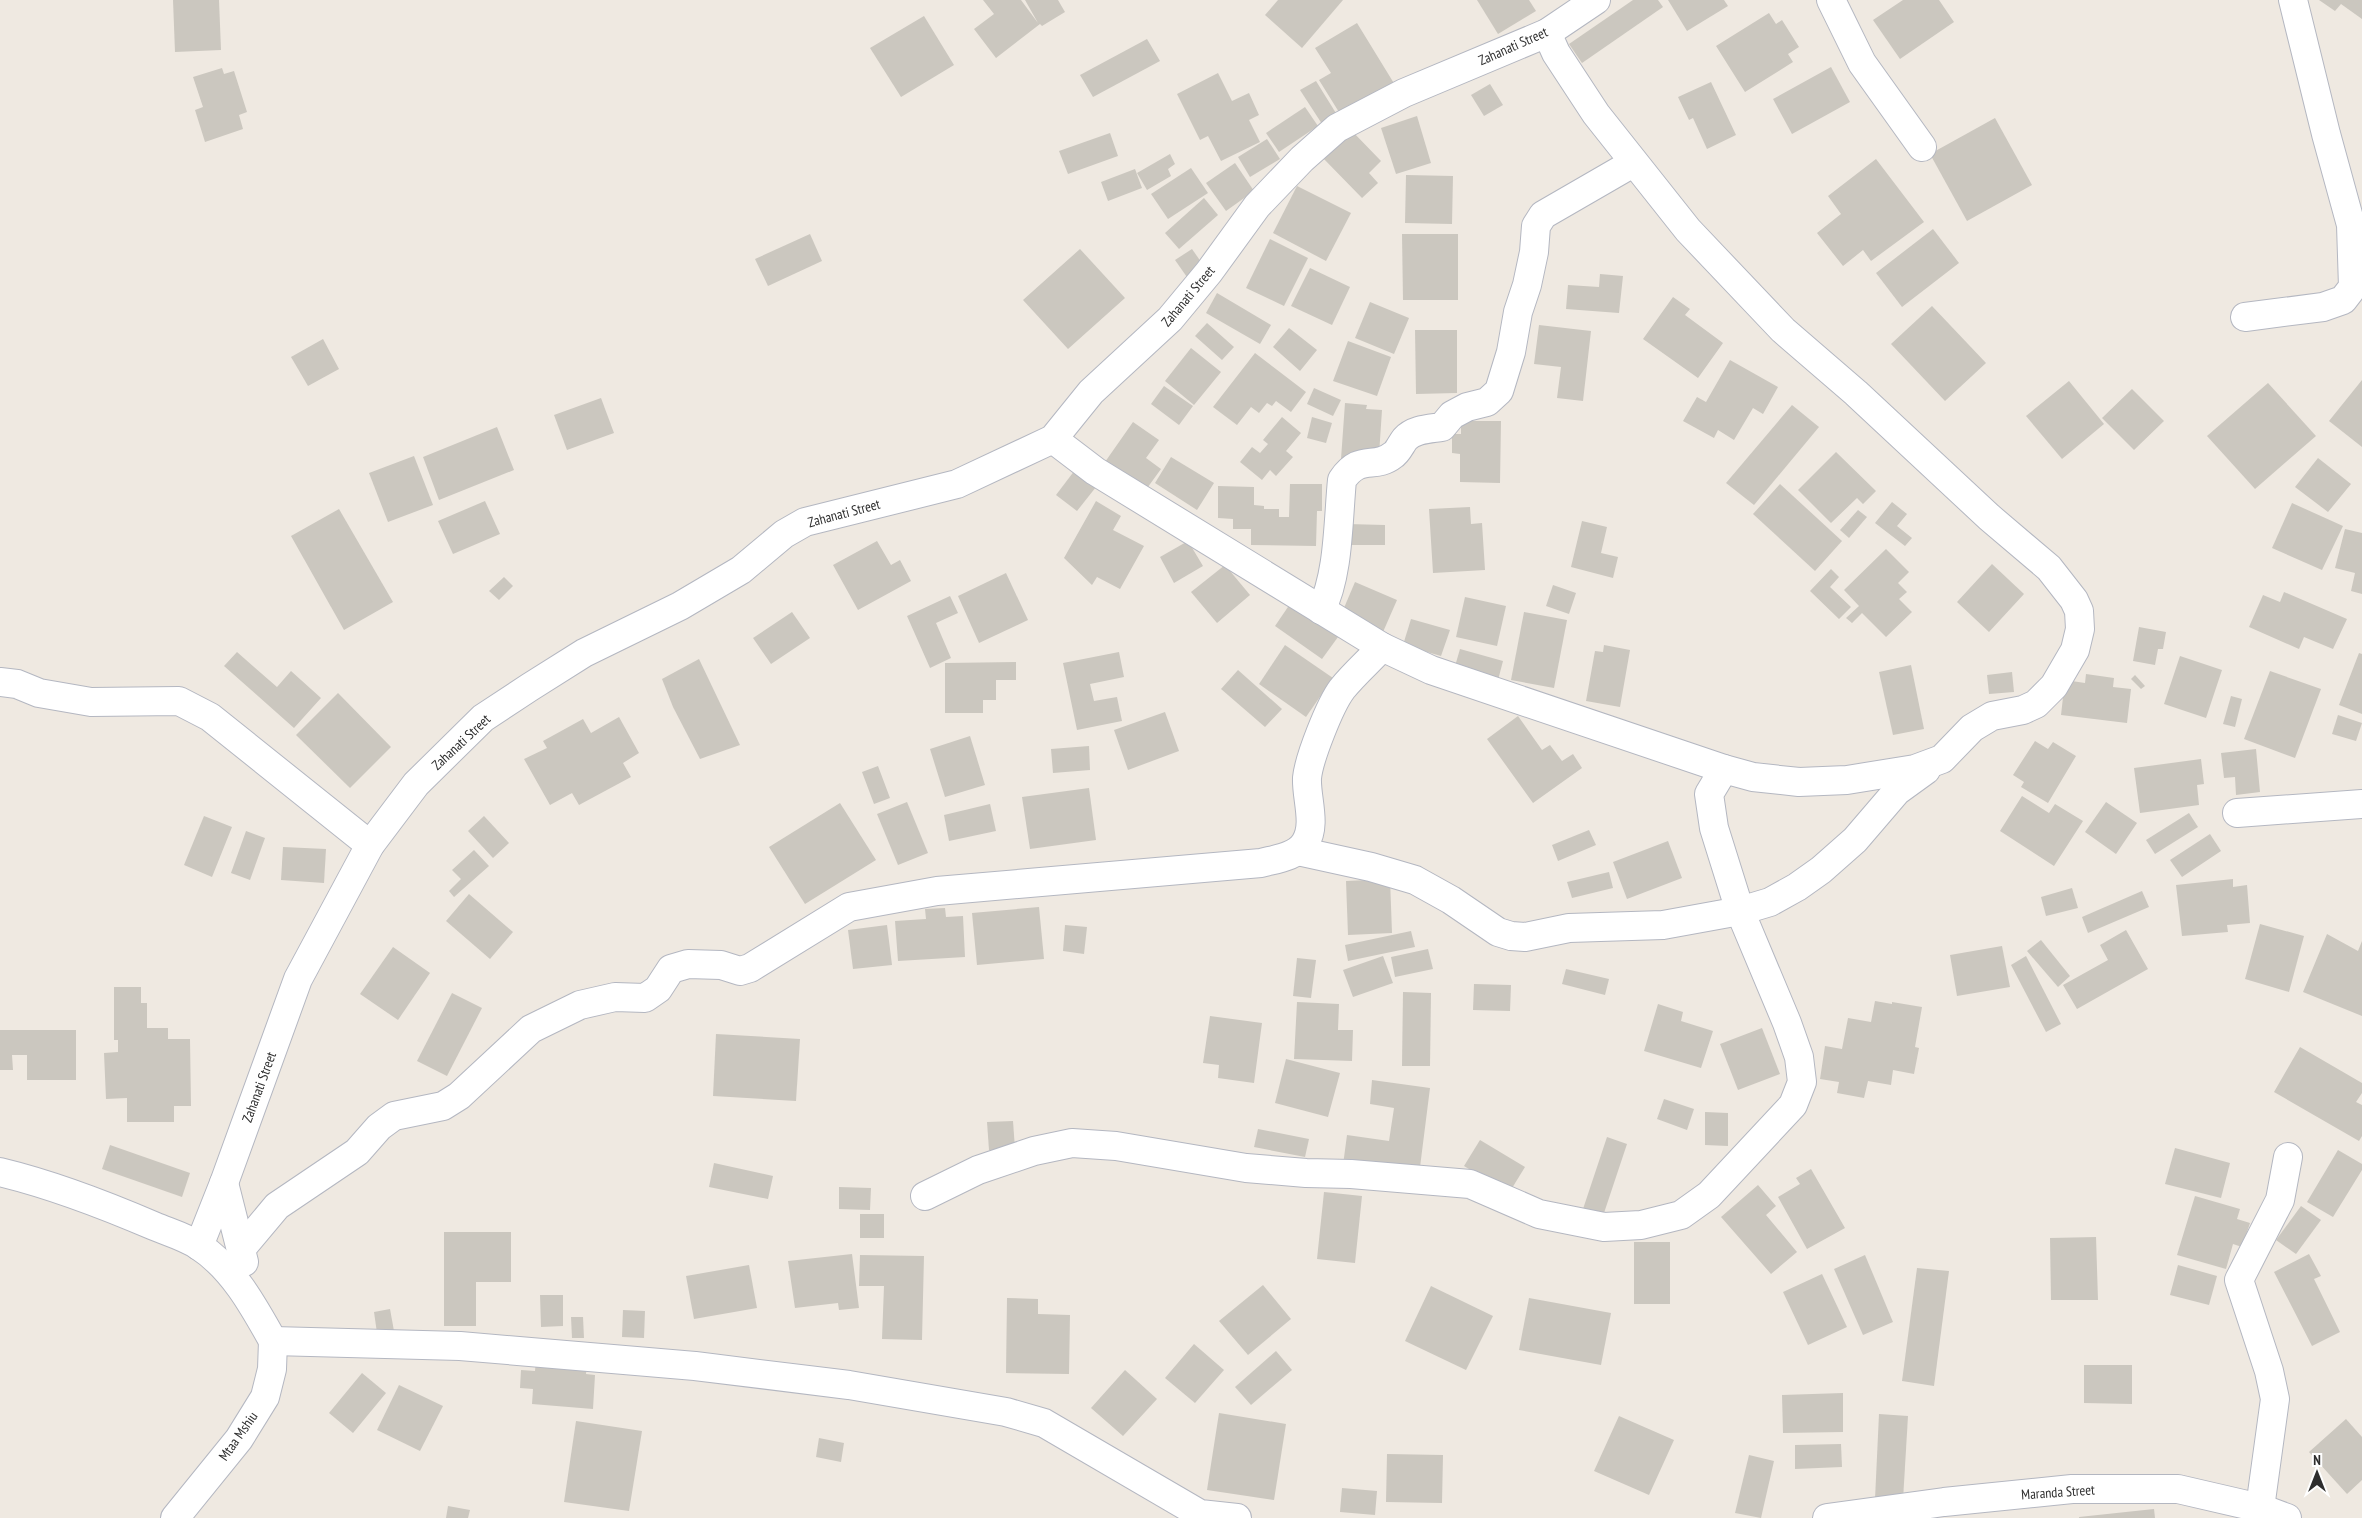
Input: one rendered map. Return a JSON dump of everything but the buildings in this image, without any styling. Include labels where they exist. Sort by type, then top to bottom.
[{"type":"street","name":"Zahanati Street","points":[[199,1246],[224,1183],[298,979],[370,845],[416,784],[483,718],[584,653],[680,606],[742,570],[784,534],[805,522],[957,484],[1053,439],[1091,392],[1170,319],[1209,272],[1257,206],[1302,159],[1337,128],[1404,94],[1547,33],[1596,0]]},
{"type":"street","points":[[1831,0],[1862,63],[1922,146]]},
{"type":"street","points":[[2245,318],[2323,307],[2344,300],[2353,287],[2351,225],[2293,0]]},
{"type":"street","points":[[241,1249],[278,1206],[357,1152],[378,1127],[394,1116],[443,1106],[459,1096],[531,1029],[580,1005],[615,997],[646,998],[652,995],[671,969],[688,964],[721,965],[740,971],[750,968],[849,907],[937,890],[1261,863],[1298,851],[1371,867],[1415,880],[1451,900],[1498,932],[1512,936],[1526,937],[1569,928],[1663,925],[1740,911],[1770,902],[1821,870],[1855,840],[1897,791],[1942,759],[1972,728],[1992,716],[2023,710],[2036,704],[2054,686],[2076,650],[2080,628],[2079,611],[2074,600],[2049,568],[1990,517],[1856,393],[1783,330],[1688,230],[1596,114],[1556,53],[1547,33]]},
{"type":"street","points":[[1321,610],[1328,596],[1332,577],[1342,480],[1348,470],[1358,464],[1379,462],[1393,455],[1407,437],[1420,430],[1442,428],[1452,415],[1467,407],[1488,402],[1499,391],[1512,352],[1518,312],[1529,277],[1534,252],[1536,226],[1543,215],[1633,163]]},
{"type":"street","points":[[1053,439],[1095,471],[1382,647],[1449,676],[1724,769],[1753,777],[1799,782],[1847,780],[1915,769],[1942,759]]},
{"type":"street","points":[[1298,851],[1306,842],[1310,829],[1307,778],[1312,758],[1326,722],[1342,690],[1382,647]]},
{"type":"street","points":[[0,682],[17,684],[39,693],[91,702],[179,701],[210,717],[370,845]]},
{"type":"street","points":[[925,1196],[978,1170],[1034,1151],[1072,1143],[1116,1146],[1246,1168],[1470,1184],[1539,1214],[1604,1227],[1641,1225],[1681,1215],[1709,1196],[1794,1105],[1802,1082],[1799,1058],[1787,1023],[1740,911],[1710,811],[1709,794],[1724,769]]},
{"type":"street","points":[[2237,813],[2362,804]]},
{"type":"street","points":[[2260,1508],[2275,1399],[2269,1371],[2238,1280],[2280,1200],[2288,1158]]},
{"type":"street","points":[[0,1172],[34,1180],[91,1199],[199,1246],[228,1272],[257,1313],[273,1341],[460,1346],[695,1366],[849,1385],[1006,1412],[1044,1423],[1200,1514],[1229,1517]]},
{"type":"street","points":[[224,1183],[257,1313]]},
{"type":"street","name":"Mtaa Mshiu","points":[[175,1518],[239,1439],[265,1396],[272,1369],[273,1341]]},
{"type":"street","name":"Maranda Street","points":[[1827,1518],[1944,1502],[2072,1489],[2178,1489],[2260,1508],[2287,1518]]}]
